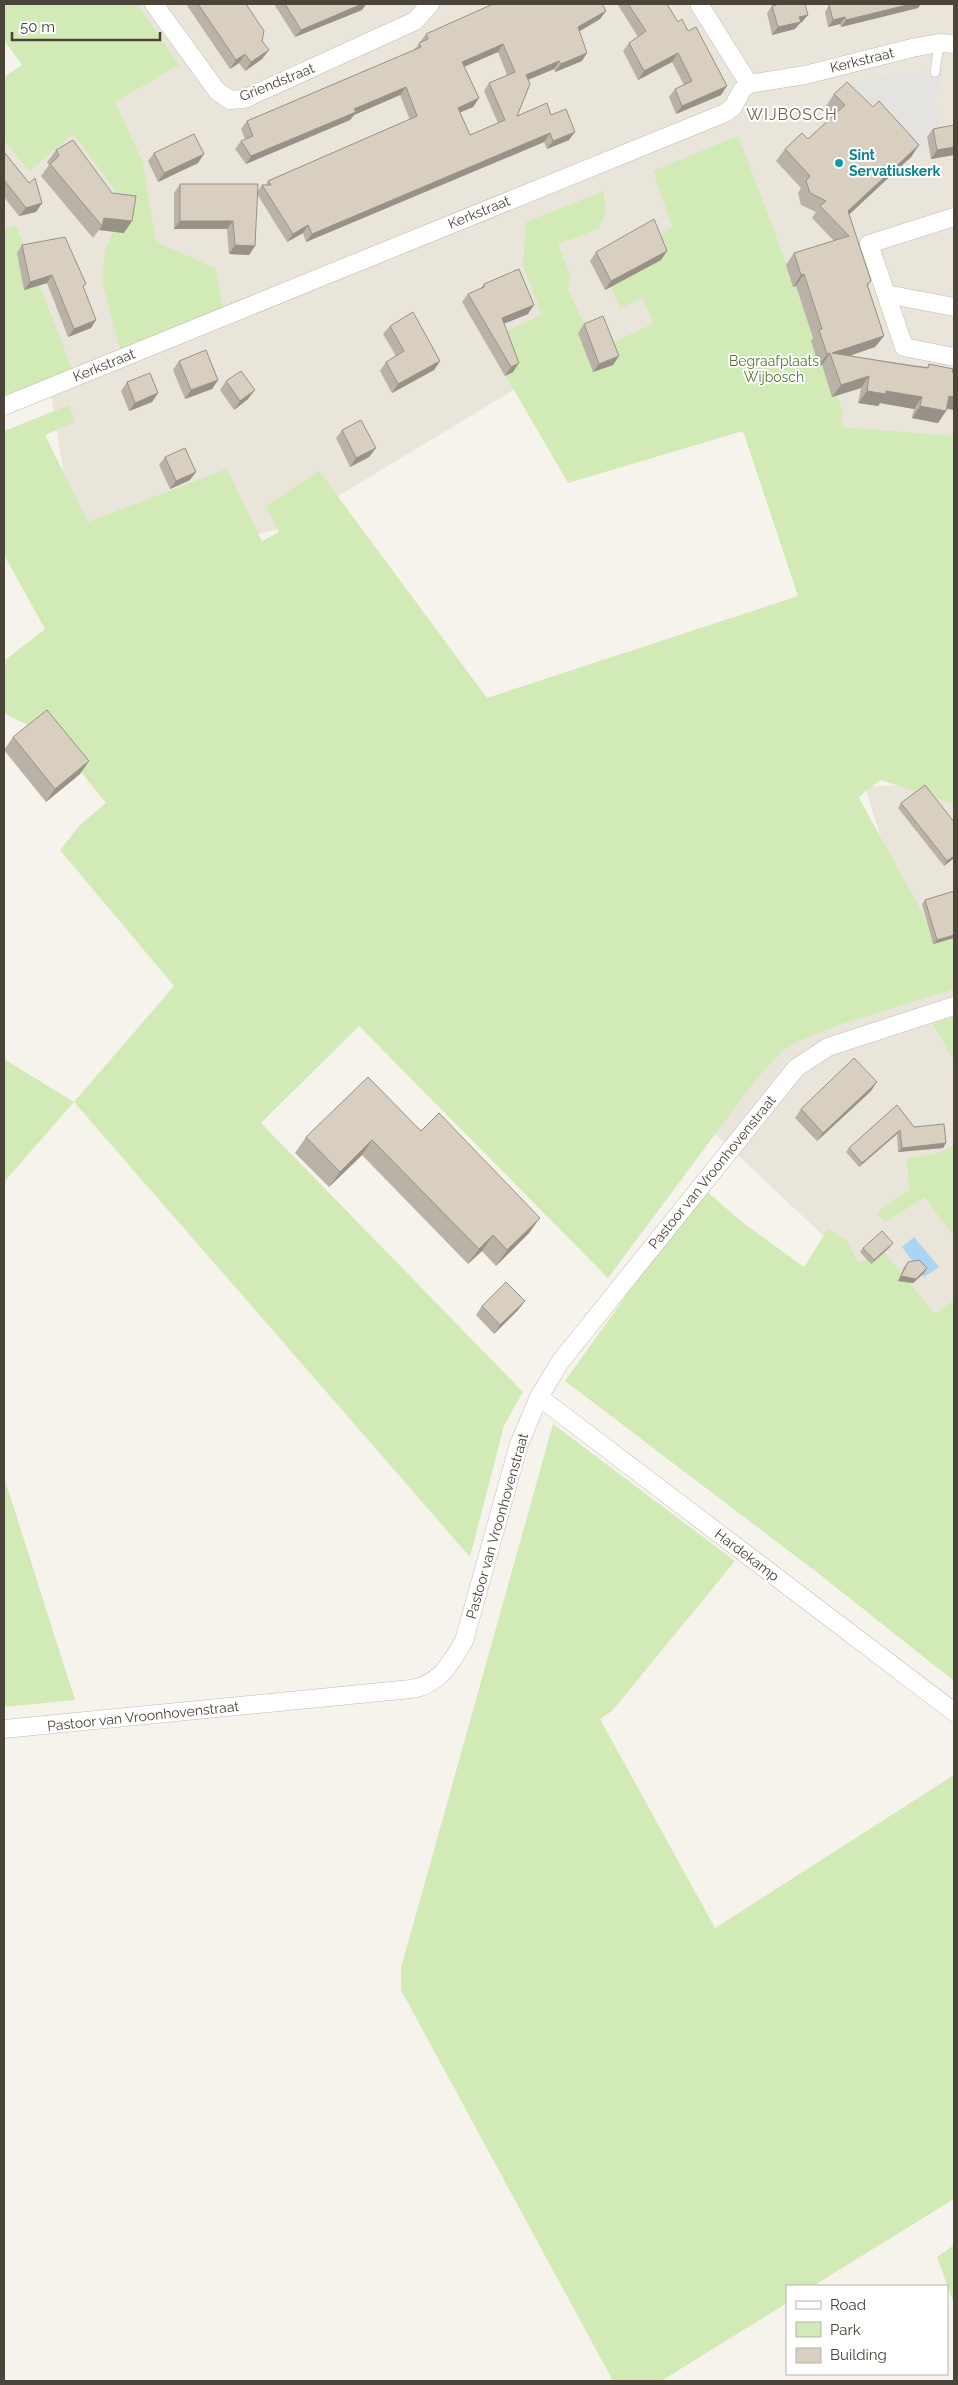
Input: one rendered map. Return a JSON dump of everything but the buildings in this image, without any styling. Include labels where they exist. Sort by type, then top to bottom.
[{"type":"street","name":"Griendstraat","points":[[154,4],[217,91],[230,100],[244,99],[415,21],[430,4]]},
{"type":"street","points":[[700,4],[749,84]]},
{"type":"street","name":"Kerkstraat","points":[[4,406],[726,113],[733,107],[742,90],[749,84],[774,82],[912,48],[946,44]]},
{"type":"street","points":[[954,217],[869,244],[904,347],[954,357]]},
{"type":"street","points":[[886,294],[954,307]]},
{"type":"street","name":"Pastoor van Vroonhovenstraat","points":[[4,1729],[411,1689],[431,1684],[449,1667],[464,1641],[518,1444],[540,1397],[560,1362],[796,1068],[828,1047],[954,1006]]},
{"type":"street","name":"Hardekamp","points":[[540,1397],[954,1712]]},
{"type":"lane","points":[[935,72],[946,44]]},
{"type":"shaded area","points":[[120,4],[954,4],[954,465],[872,458],[517,388],[285,528],[79,571],[41,330],[4,247],[4,128]]},
{"type":"shaded area","points":[[922,71],[945,74],[937,90],[936,102],[940,132],[925,135],[927,149],[920,150],[870,113],[844,85],[888,75]]},
{"type":"shaded area","points":[[954,785],[954,1313],[930,1336],[709,1128],[770,1050],[927,992],[865,786]]},
{"type":"green space","points":[[4,4],[137,4],[179,65],[115,102],[143,163],[156,242],[215,268],[224,311],[121,352],[102,282],[105,251],[125,203],[73,134],[29,171],[4,140],[4,77],[22,65],[4,40]]},
{"type":"green space","name":"Begraafplaats Wijbosch","points":[[738,136],[843,412],[841,427],[954,436],[954,804],[881,780],[865,791],[859,798],[921,910],[933,941],[954,934],[954,989],[841,1024],[801,1040],[783,1050],[757,1078],[608,1278],[359,1026],[261,1123],[523,1392],[504,1426],[470,1557],[74,1102],[174,986],[60,850],[81,824],[106,803],[38,719],[29,726],[4,713],[4,661],[45,629],[4,555],[4,431],[69,405],[75,422],[45,435],[88,522],[227,469],[262,541],[279,532],[266,506],[319,471],[487,698],[798,596],[743,431],[568,483],[485,340],[542,315],[523,265],[526,222],[604,191],[605,215],[598,229],[558,244],[570,275],[568,290],[597,351],[654,323],[643,298],[620,308],[611,287],[663,254],[655,240],[672,226],[653,171]]},
{"type":"green space","points":[[16,225],[73,371],[4,399],[4,229]]},
{"type":"green space","points":[[954,1017],[954,1061],[933,1024]]},
{"type":"green space","points":[[4,1059],[74,1102],[4,1182]]},
{"type":"green space","points":[[954,1145],[954,1237],[925,1197],[885,1222],[876,1213],[909,1190],[907,1159],[941,1152]]},
{"type":"green space","points":[[703,1188],[742,1222],[804,1267],[828,1229],[847,1240],[858,1263],[884,1252],[935,1314],[954,1300],[954,1681],[823,1577],[565,1381]]},
{"type":"green space","points":[[553,1424],[735,1561],[612,1711],[600,1719],[715,1928],[954,1775],[954,2199],[815,2285],[786,2285],[786,2304],[661,2381],[613,2381],[401,1990],[401,1968]]},
{"type":"green space","points":[[4,1477],[75,1700],[4,1707]]},
{"type":"green space","points":[[954,2245],[954,2304],[948,2285],[937,2257]]},
{"type":"water","points":[[914,1237],[939,1267],[924,1277],[902,1247]]},
{"type":"place","name":"Sint Servatiuskerk","points":[[839,163]]},
{"type":"district","name":"WIJBOSCH","points":[[792,114]]}]
